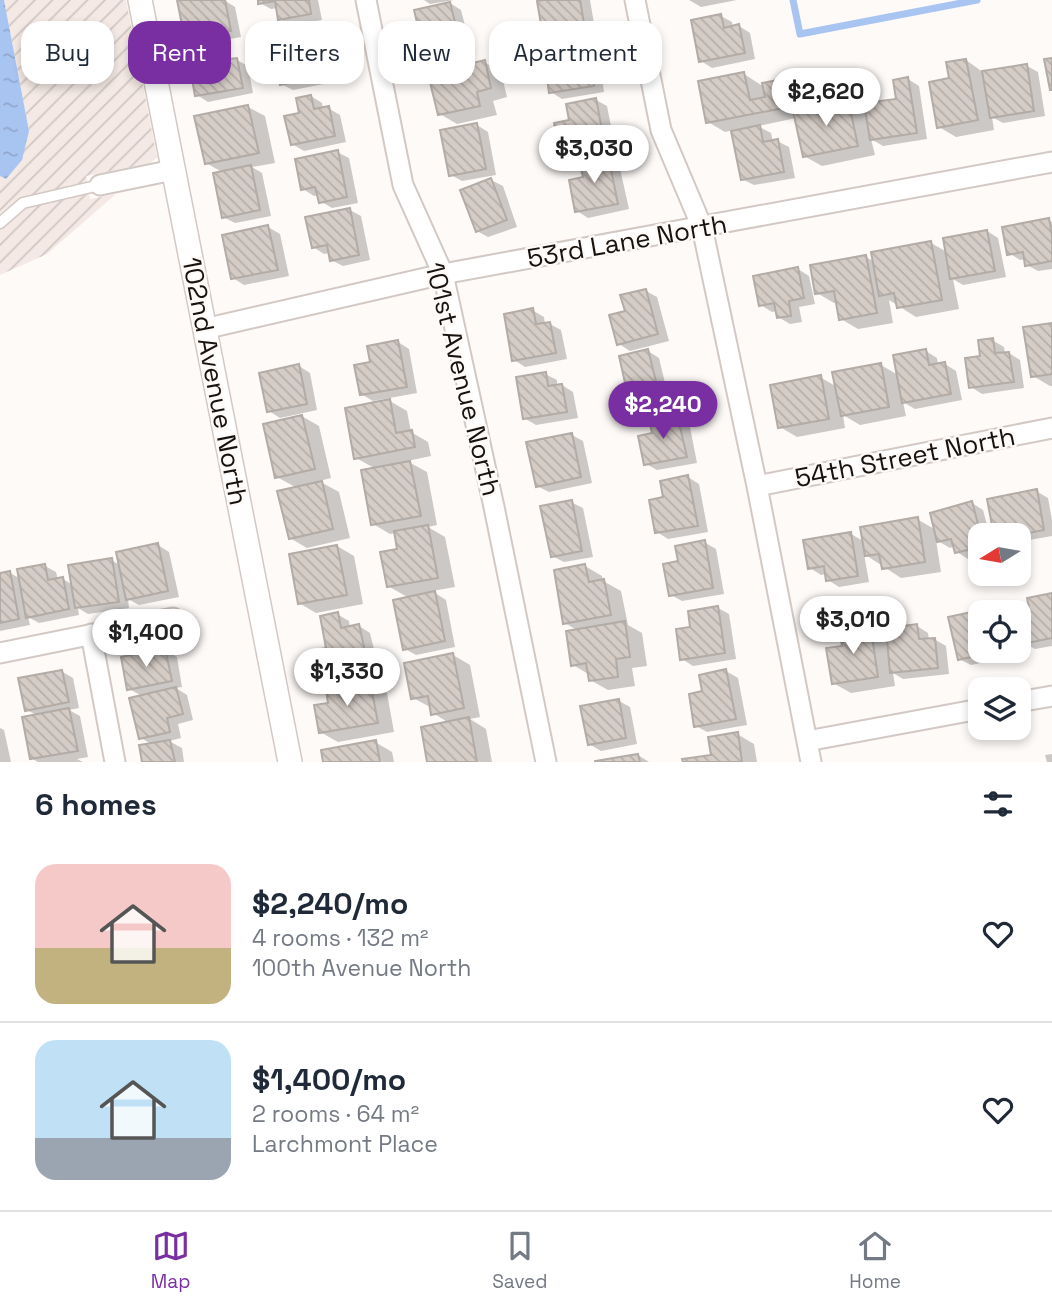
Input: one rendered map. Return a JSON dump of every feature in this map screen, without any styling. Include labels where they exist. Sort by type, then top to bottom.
[{"type":"street","name":"102nd Avenue North","points":[[140,0],[290,762]]},
{"type":"street","name":"101st Avenue North","points":[[366,0],[403,185],[443,274],[546,762]]},
{"type":"street","points":[[635,0],[661,130],[702,227],[757,486],[811,762]]},
{"type":"street","name":"53rd Lane North","points":[[204,328],[443,274],[1052,162]]},
{"type":"street","points":[[100,185],[173,170]]},
{"type":"street","name":"54th Street North","points":[[757,486],[1052,428]]},
{"type":"street","points":[[0,653],[173,618]]},
{"type":"street","points":[[91,634],[116,762]]},
{"type":"street","points":[[1031,700],[1052,696]]},
{"type":"street","points":[[807,741],[968,711]]},
{"type":"lane","points":[[0,223],[23,204],[100,185]]},
{"type":"shaded area","points":[[4,0],[126,0],[130,21],[128,21],[128,84],[143,84],[157,157],[150,163],[86,176],[90,199],[116,194],[47,254],[0,275],[0,176],[6,179],[29,131]]},
{"type":"water","points":[[0,0],[4,0],[29,131],[22,160],[6,179],[0,176]]},
{"type":"building","points":[[177,0],[225,0],[229,21],[181,21]]},
{"type":"building","points":[[258,0],[309,0],[311,14],[278,20],[275,1],[258,4]]},
{"type":"building","points":[[580,0],[584,21],[540,21],[537,1]]},
{"type":"building","points":[[450,2],[455,21],[417,21],[414,10]]},
{"type":"building","points":[[721,14],[724,28],[739,24],[745,53],[699,62],[691,20]]},
{"type":"building","points":[[237,58],[243,88],[195,96],[193,84],[231,84],[231,59]]},
{"type":"building","points":[[1052,58],[1052,90],[1050,90],[1044,59]]},
{"type":"building","points":[[966,59],[978,120],[937,128],[929,82],[949,78],[946,62]]},
{"type":"building","points":[[485,60],[491,88],[477,92],[480,106],[438,115],[430,84],[475,84],[475,62]]},
{"type":"building","points":[[1027,64],[1034,111],[990,118],[982,71]]},
{"type":"building","points":[[744,72],[750,100],[765,97],[762,83],[778,80],[784,108],[706,123],[698,81]]},
{"type":"building","points":[[908,77],[917,133],[870,140],[864,103],[896,99],[893,80]]},
{"type":"building","points":[[548,84],[594,86],[549,93]]},
{"type":"building","points":[[311,95],[314,109],[329,106],[335,136],[291,145],[284,116],[299,113],[296,98]]},
{"type":"building","points":[[596,98],[605,146],[560,154],[554,123],[569,120],[566,104]]},
{"type":"building","points":[[848,99],[858,146],[803,157],[793,111]]},
{"type":"building","points":[[248,105],[259,153],[205,164],[194,116]]},
{"type":"building","points":[[477,123],[486,169],[449,176],[440,130]]},
{"type":"building","points":[[760,125],[763,142],[778,139],[784,172],[741,180],[731,131]]},
{"type":"building","points":[[338,150],[347,197],[319,203],[315,187],[301,190],[295,159]]},
{"type":"building","points":[[608,155],[618,204],[575,212],[569,180],[583,177],[579,161]]},
{"type":"building","points":[[251,165],[260,210],[222,218],[213,173]]},
{"type":"building","points":[[491,178],[507,220],[476,232],[460,190]]},
{"type":"building","points":[[350,208],[359,255],[330,261],[327,245],[312,248],[305,217]]},
{"type":"building","points":[[1049,218],[1052,261],[1025,266],[1023,252],[1007,255],[1002,227]]},
{"type":"building","points":[[268,225],[278,270],[231,279],[222,235]]},
{"type":"building","points":[[987,230],[995,271],[950,279],[943,238]]},
{"type":"building","points":[[931,241],[942,300],[897,308],[894,293],[879,296],[871,252]]},
{"type":"building","points":[[866,255],[877,313],[839,320],[834,291],[815,294],[810,265]]},
{"type":"building","points":[[798,267],[804,298],[789,301],[791,316],[777,318],[774,303],[759,306],[753,276]]},
{"type":"building","points":[[646,289],[658,334],[617,345],[609,315],[625,311],[620,295]]},
{"type":"building","points":[[533,308],[536,324],[550,322],[556,353],[512,361],[504,314]]},
{"type":"building","points":[[1052,323],[1052,374],[1031,377],[1023,327]]},
{"type":"building","points":[[993,338],[995,353],[1009,352],[1014,382],[969,388],[965,358],[980,356],[978,340]]},
{"type":"building","points":[[398,340],[407,387],[360,395],[354,365],[370,362],[367,346]]},
{"type":"building","points":[[648,349],[660,398],[630,405],[619,356]]},
{"type":"building","points":[[926,349],[929,365],[945,362],[951,394],[902,403],[893,355]]},
{"type":"building","points":[[881,363],[889,407],[841,416],[832,372]]},
{"type":"building","points":[[299,364],[307,404],[267,412],[259,373]]},
{"type":"building","points":[[546,372],[548,386],[562,384],[567,412],[523,419],[516,377]]},
{"type":"building","points":[[821,375],[829,419],[778,428],[770,385]]},
{"type":"building","points":[[390,399],[396,433],[412,430],[415,447],[354,459],[345,408]]},
{"type":"building","points":[[677,414],[687,457],[644,465],[638,436],[652,433],[649,419]]},
{"type":"building","points":[[302,415],[315,469],[275,478],[263,424]]},
{"type":"building","points":[[572,433],[581,477],[536,487],[526,442]]},
{"type":"building","points":[[410,461],[421,516],[371,525],[361,470]]},
{"type":"building","points":[[688,475],[698,526],[655,533],[649,500],[663,497],[660,481]]},
{"type":"building","points":[[322,481],[333,529],[289,539],[277,491]]},
{"type":"building","points":[[1037,489],[1044,530],[1031,533],[1031,523],[992,523],[987,499]]},
{"type":"building","points":[[572,500],[582,551],[551,557],[540,506]]},
{"type":"building","points":[[972,501],[978,523],[968,523],[968,550],[955,553],[951,539],[937,542],[930,513]]},
{"type":"building","points":[[918,517],[925,562],[882,569],[879,554],[865,556],[860,527]]},
{"type":"building","points":[[428,525],[438,578],[387,587],[380,552],[397,549],[394,531]]},
{"type":"building","points":[[851,532],[858,576],[826,581],[824,566],[808,569],[803,540]]},
{"type":"building","points":[[705,540],[713,588],[669,596],[663,564],[678,561],[675,546]]},
{"type":"building","points":[[158,543],[168,591],[126,600],[116,552]]},
{"type":"building","points":[[337,545],[347,595],[298,604],[289,554]]},
{"type":"building","points":[[112,558],[119,602],[75,608],[68,565]]},
{"type":"building","points":[[45,564],[48,580],[63,577],[69,609],[26,618],[17,569]]},
{"type":"building","points":[[585,564],[589,582],[604,579],[611,615],[563,624],[554,570]]},
{"type":"building","points":[[10,571],[19,619],[0,623],[0,573]]},
{"type":"building","points":[[435,591],[445,641],[403,650],[393,600]]},
{"type":"building","points":[[1052,593],[1052,638],[1031,642],[1031,600],[1027,598]]},
{"type":"building","points":[[718,606],[725,653],[680,660],[676,629],[690,627],[688,611]]},
{"type":"building","points":[[338,612],[341,628],[359,624],[366,656],[311,668],[308,652],[326,648],[320,616]]},
{"type":"building","points":[[968,613],[968,658],[958,660],[948,617]]},
{"type":"building","points":[[625,621],[630,657],[616,659],[618,677],[589,681],[586,663],[571,666],[566,631]]},
{"type":"building","points":[[870,623],[878,677],[832,684],[826,648],[842,646],[839,628]]},
{"type":"building","points":[[917,624],[919,639],[935,638],[938,668],[890,673],[886,628]]},
{"type":"building","points":[[165,648],[172,681],[127,690],[121,657]]},
{"type":"building","points":[[453,653],[464,708],[431,715],[428,696],[411,699],[404,663]]},
{"type":"building","points":[[726,669],[736,719],[694,727],[689,694],[702,691],[699,675]]},
{"type":"building","points":[[62,670],[69,702],[25,711],[18,678]]},
{"type":"building","points":[[370,681],[378,723],[319,733],[314,705],[328,703],[326,689]]},
{"type":"building","points":[[176,687],[183,714],[167,718],[170,732],[139,739],[129,698]]},
{"type":"building","points":[[619,699],[626,738],[588,745],[580,706]]},
{"type":"building","points":[[69,708],[78,751],[30,759],[22,717]]},
{"type":"building","points":[[469,717],[477,762],[427,762],[421,727]]},
{"type":"building","points":[[738,732],[742,762],[683,762],[682,759],[711,755],[708,737]]},
{"type":"building","points":[[170,740],[175,762],[142,762],[139,745]]},
{"type":"building","points":[[376,740],[380,762],[323,762],[321,750]]},
{"type":"building","points":[[638,754],[640,762],[595,762],[595,761]]},
{"type":"waterway","points":[[793,0],[800,34],[977,0]]}]
